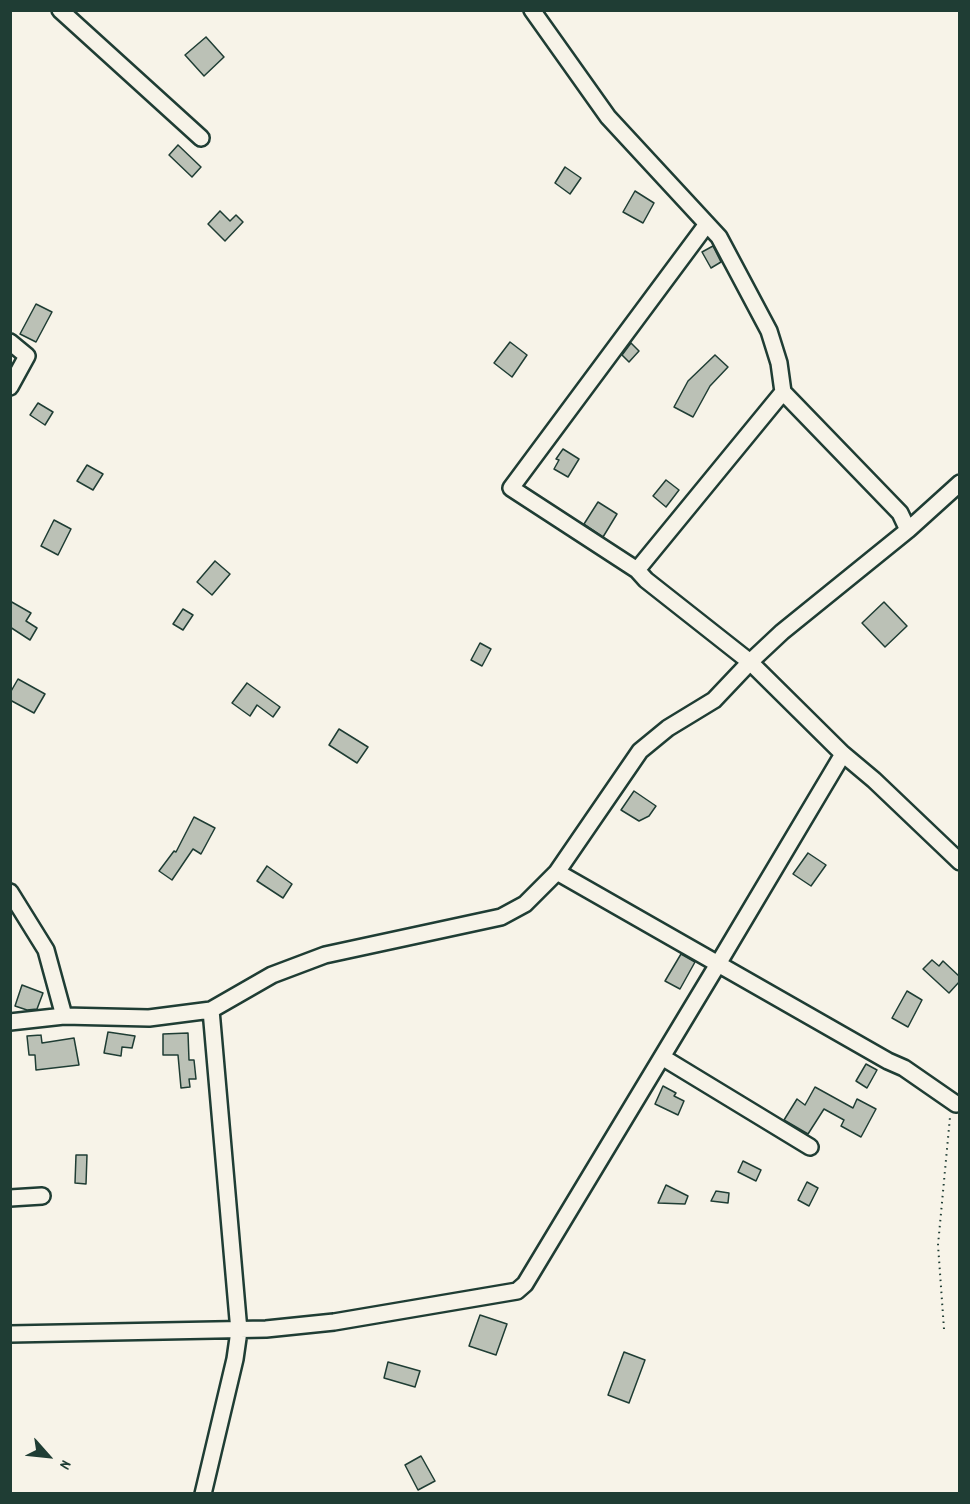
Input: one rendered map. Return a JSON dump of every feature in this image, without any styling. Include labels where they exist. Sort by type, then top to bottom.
[{"type":"street","points":[[60,10],[201,138]]},
{"type":"street","points":[[532,10],[608,117],[718,237],[769,332],[779,363],[783,392],[900,513],[908,530]]},
{"type":"street","points":[[706,224],[511,488],[637,570],[645,580],[750,662],[843,754],[874,780],[960,862]]},
{"type":"street","points":[[10,342],[27,356],[10,387]]},
{"type":"street","points":[[637,570],[783,392]]},
{"type":"street","points":[[10,1022],[63,1017],[149,1018],[211,1010],[272,975],[325,956],[501,917],[525,904],[557,872],[640,751],[668,728],[714,700],[782,632],[908,530],[960,483]]},
{"type":"street","points":[[10,1334],[239,1331],[334,1322],[517,1291],[525,1284],[843,754]]},
{"type":"street","points":[[557,872],[904,1068],[956,1104]]},
{"type":"street","points":[[10,892],[46,950],[63,1017]]},
{"type":"street","points":[[203,1494],[235,1359],[239,1331],[211,1010]]},
{"type":"street","points":[[662,1057],[810,1147]]},
{"type":"street","points":[[10,1198],[42,1196]]},
{"type":"path","points":[[944,1329],[938,1245],[951,1114],[956,1104]]},
{"type":"building","points":[[206,37],[224,57],[204,76],[185,55]]},
{"type":"building","points":[[178,145],[201,167],[192,177],[169,155]]},
{"type":"building","points":[[565,167],[581,178],[570,194],[555,183]]},
{"type":"building","points":[[635,191],[654,203],[643,223],[623,212]]},
{"type":"building","points":[[220,211],[230,221],[236,215],[243,222],[225,241],[208,224]]},
{"type":"building","points":[[713,246],[721,262],[711,268],[702,252]]},
{"type":"building","points":[[36,304],[52,312],[36,342],[20,334]]},
{"type":"building","points":[[510,342],[527,355],[512,377],[494,363]]},
{"type":"building","points":[[631,343],[639,351],[629,362],[622,355]]},
{"type":"building","points":[[715,355],[728,367],[710,386],[693,417],[674,407],[688,381]]},
{"type":"building","points":[[38,403],[53,412],[45,425],[30,415]]},
{"type":"building","points":[[563,449],[579,459],[568,477],[554,469],[559,460],[556,459]]},
{"type":"building","points":[[87,465],[103,474],[93,490],[77,481]]},
{"type":"building","points":[[666,480],[679,490],[666,507],[653,496]]},
{"type":"building","points":[[598,502],[617,514],[603,537],[584,524]]},
{"type":"building","points":[[54,520],[71,529],[58,555],[41,546]]},
{"type":"building","points":[[215,561],[230,574],[212,595],[197,582]]},
{"type":"building","points":[[10,601],[31,613],[26,621],[37,628],[30,640],[10,627]]},
{"type":"building","points":[[884,602],[907,626],[885,647],[862,623]]},
{"type":"building","points":[[183,609],[193,615],[183,630],[173,624]]},
{"type":"building","points":[[480,643],[491,649],[482,666],[471,660]]},
{"type":"building","points":[[18,679],[45,694],[34,713],[10,700],[10,693]]},
{"type":"building","points":[[247,683],[280,707],[273,717],[257,705],[250,716],[232,703]]},
{"type":"building","points":[[339,729],[368,747],[357,763],[329,745]]},
{"type":"building","points":[[634,791],[656,806],[649,816],[639,821],[621,810]]},
{"type":"building","points":[[194,817],[215,828],[201,854],[193,849],[172,880],[159,871],[174,851],[176,852]]},
{"type":"building","points":[[808,853],[826,865],[811,886],[793,874]]},
{"type":"building","points":[[267,866],[292,884],[283,898],[257,881]]},
{"type":"building","points":[[681,954],[695,962],[680,989],[665,981]]},
{"type":"building","points":[[932,960],[939,966],[943,961],[960,977],[960,981],[949,993],[923,969]]},
{"type":"building","points":[[22,985],[43,993],[37,1009],[27,1010],[15,1006]]},
{"type":"building","points":[[907,991],[922,1000],[908,1027],[892,1018]]},
{"type":"building","points":[[108,1032],[135,1036],[132,1048],[122,1047],[121,1056],[104,1053]]},
{"type":"building","points":[[188,1033],[189,1060],[194,1060],[196,1079],[189,1079],[190,1087],[181,1088],[178,1055],[163,1055],[163,1034]]},
{"type":"building","points":[[41,1035],[42,1043],[74,1038],[79,1065],[36,1070],[35,1055],[29,1055],[27,1036]]},
{"type":"building","points":[[866,1064],[877,1070],[867,1088],[856,1081]]},
{"type":"building","points":[[663,1086],[676,1093],[674,1096],[684,1101],[678,1115],[655,1104]]},
{"type":"building","points":[[815,1087],[853,1108],[857,1099],[876,1109],[861,1137],[841,1126],[844,1120],[824,1109],[808,1134],[784,1120],[797,1099],[805,1105]]},
{"type":"building","points":[[76,1155],[87,1155],[86,1184],[75,1183]]},
{"type":"building","points":[[743,1161],[761,1170],[756,1181],[738,1172]]},
{"type":"building","points":[[807,1182],[818,1188],[809,1206],[798,1200]]},
{"type":"building","points":[[666,1185],[688,1196],[685,1204],[658,1203]]},
{"type":"building","points":[[716,1191],[729,1193],[728,1203],[711,1201]]},
{"type":"building","points":[[480,1315],[507,1324],[496,1355],[469,1346]]},
{"type":"building","points":[[624,1352],[645,1360],[629,1403],[608,1395]]},
{"type":"building","points":[[388,1362],[420,1371],[415,1387],[384,1378]]},
{"type":"building","points":[[421,1456],[435,1481],[418,1490],[405,1465]]}]
